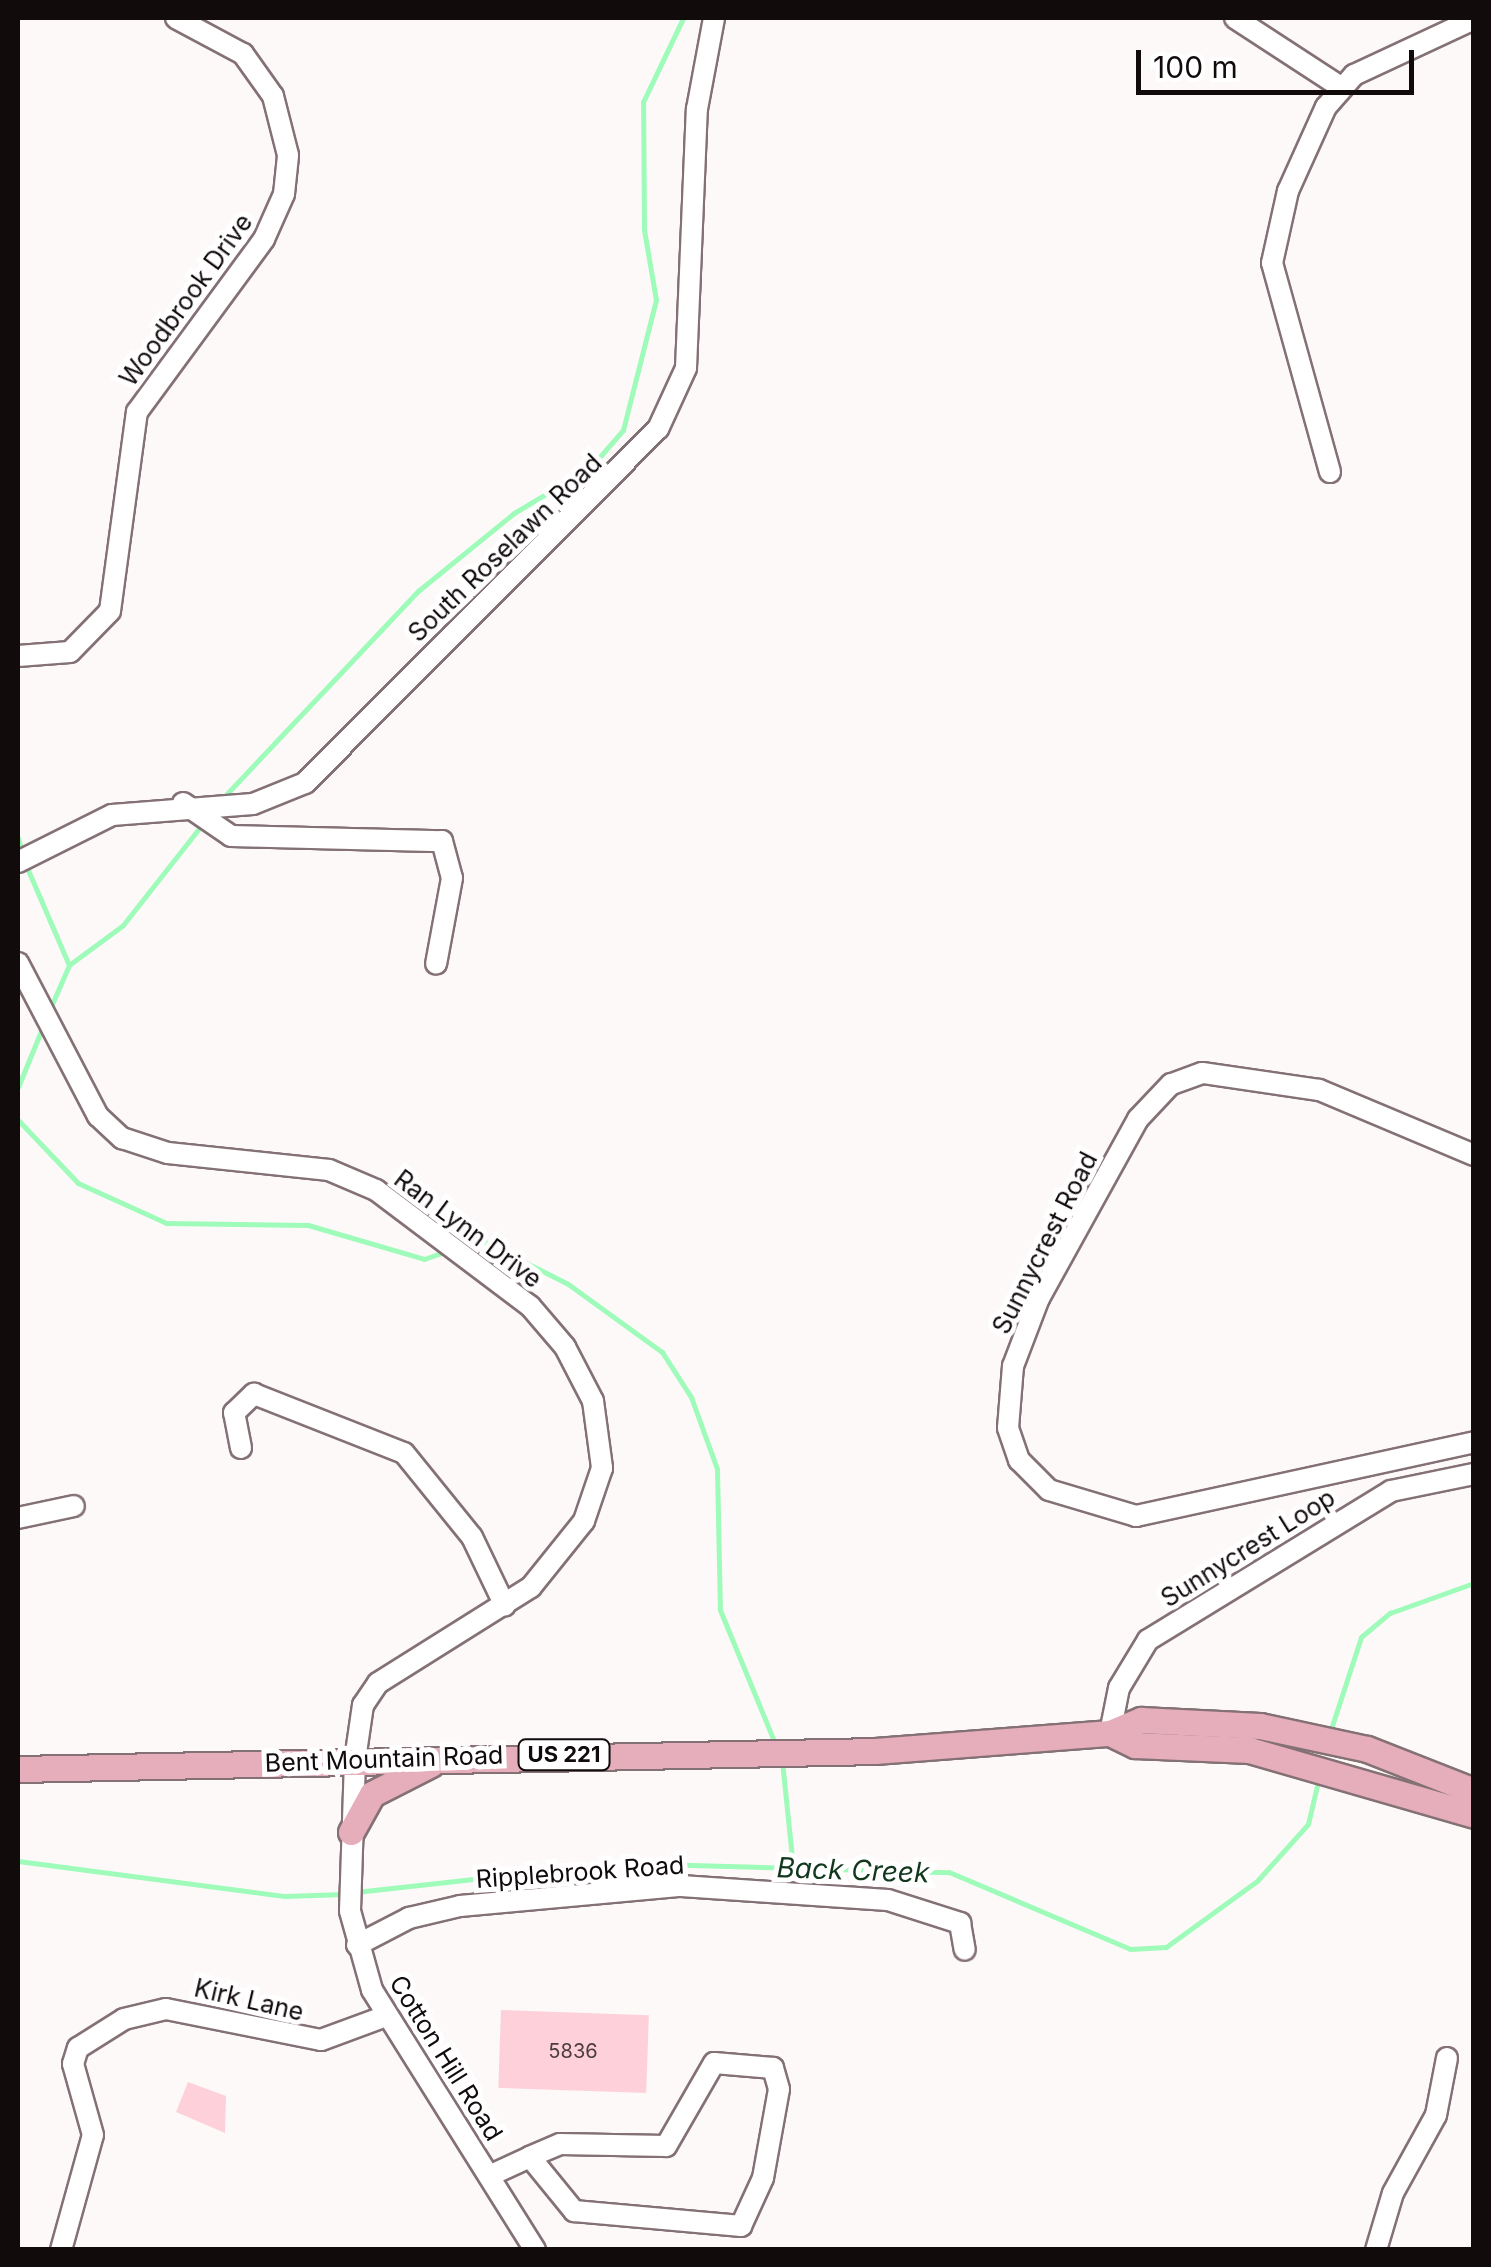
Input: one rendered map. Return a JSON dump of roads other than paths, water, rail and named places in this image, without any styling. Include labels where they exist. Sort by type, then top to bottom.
[{"type":"main road","name":"Bent Mountain Road","points":[[18,1769],[875,1752],[1260,1726],[1349,1745],[1474,1791]]},
{"type":"main road","name":"Bent Mountain Road","points":[[1152,1733],[1249,1750],[1474,1815]]},
{"type":"main road","points":[[351,1832],[372,1794],[444,1758]]},
{"type":"street","name":"Woodbrook Drive","points":[[18,656],[70,652],[110,611],[136,412],[264,239],[284,194],[288,155],[273,96],[243,54],[176,18]]},
{"type":"street","name":"South Roselawn Road","points":[[18,862],[112,814],[183,803],[253,804],[305,783],[658,429],[686,368],[697,109],[714,18]]},
{"type":"street","points":[[1235,18],[1341,87]]},
{"type":"street","points":[[1330,472],[1272,264],[1288,191],[1341,87],[1389,53],[1474,19]]},
{"type":"street","points":[[183,803],[231,836],[442,841],[452,878],[436,964]]},
{"type":"street","name":"Ran Lynn Drive","points":[[18,964],[98,1116],[122,1138],[351,1177],[476,1261],[566,1347],[592,1401],[598,1486],[552,1564],[504,1606],[378,1683],[362,1705],[355,1760]]},
{"type":"street","name":"Sunnycrest Road","points":[[1474,1155],[1319,1090],[1202,1073],[1171,1084],[1138,1120],[1038,1298],[1012,1366],[1008,1428],[1019,1460],[1049,1490],[1136,1516],[1474,1442]]},
{"type":"street","points":[[240,1448],[234,1413],[254,1394],[404,1453],[472,1537],[504,1606]]},
{"type":"street","name":"Sunnycrest Loop","points":[[1110,1734],[1119,1688],[1148,1640],[1391,1491],[1474,1474]]},
{"type":"street","points":[[18,1518],[74,1506]]},
{"type":"street","name":"Cotton Hill Road","points":[[355,1760],[350,1911],[356,1944],[386,2016],[535,2250]]},
{"type":"street","name":"Ripplebrook Road","points":[[356,1944],[460,1906],[681,1886],[888,1900],[960,1923],[965,1950]]},
{"type":"street","name":"Kirk Lane","points":[[60,2250],[93,2135],[73,2064],[78,2048],[124,2020],[166,2009],[321,2040],[386,2016]]},
{"type":"street","points":[[1376,2250],[1393,2193],[1436,2115],[1447,2058]]},
{"type":"street","points":[[491,2176],[530,2156],[560,2144],[666,2146],[714,2064],[773,2068],[778,2089],[763,2178],[740,2226],[574,2211],[530,2156]]},
{"type":"waterway","points":[[220,801],[418,591],[514,513],[591,467],[623,430],[656,300],[644,230],[643,102],[683,18]]},
{"type":"waterway","points":[[49,1011],[69,965],[123,925],[204,822]]},
{"type":"waterway","points":[[18,838],[22,852]]},
{"type":"waterway","points":[[25,863],[69,965]]},
{"type":"waterway","points":[[18,1087],[43,1026]]},
{"type":"waterway","points":[[18,1120],[78,1183],[166,1223],[308,1225],[424,1259],[447,1251]]},
{"type":"waterway","points":[[462,1246],[481,1240],[568,1284],[662,1352],[691,1397],[717,1469],[720,1610],[776,1746]]},
{"type":"waterway","name":"Back Creek","points":[[1330,1732],[1361,1637],[1390,1613],[1474,1583]]},
{"type":"waterway","points":[[782,1761],[793,1867]]},
{"type":"waterway","name":"Back Creek","points":[[356,1892],[620,1863],[949,1872],[1130,1949],[1166,1947],[1257,1881],[1308,1824],[1319,1777]]},
{"type":"waterway","name":"Back Creek","points":[[18,1861],[285,1896],[345,1894]]}]
